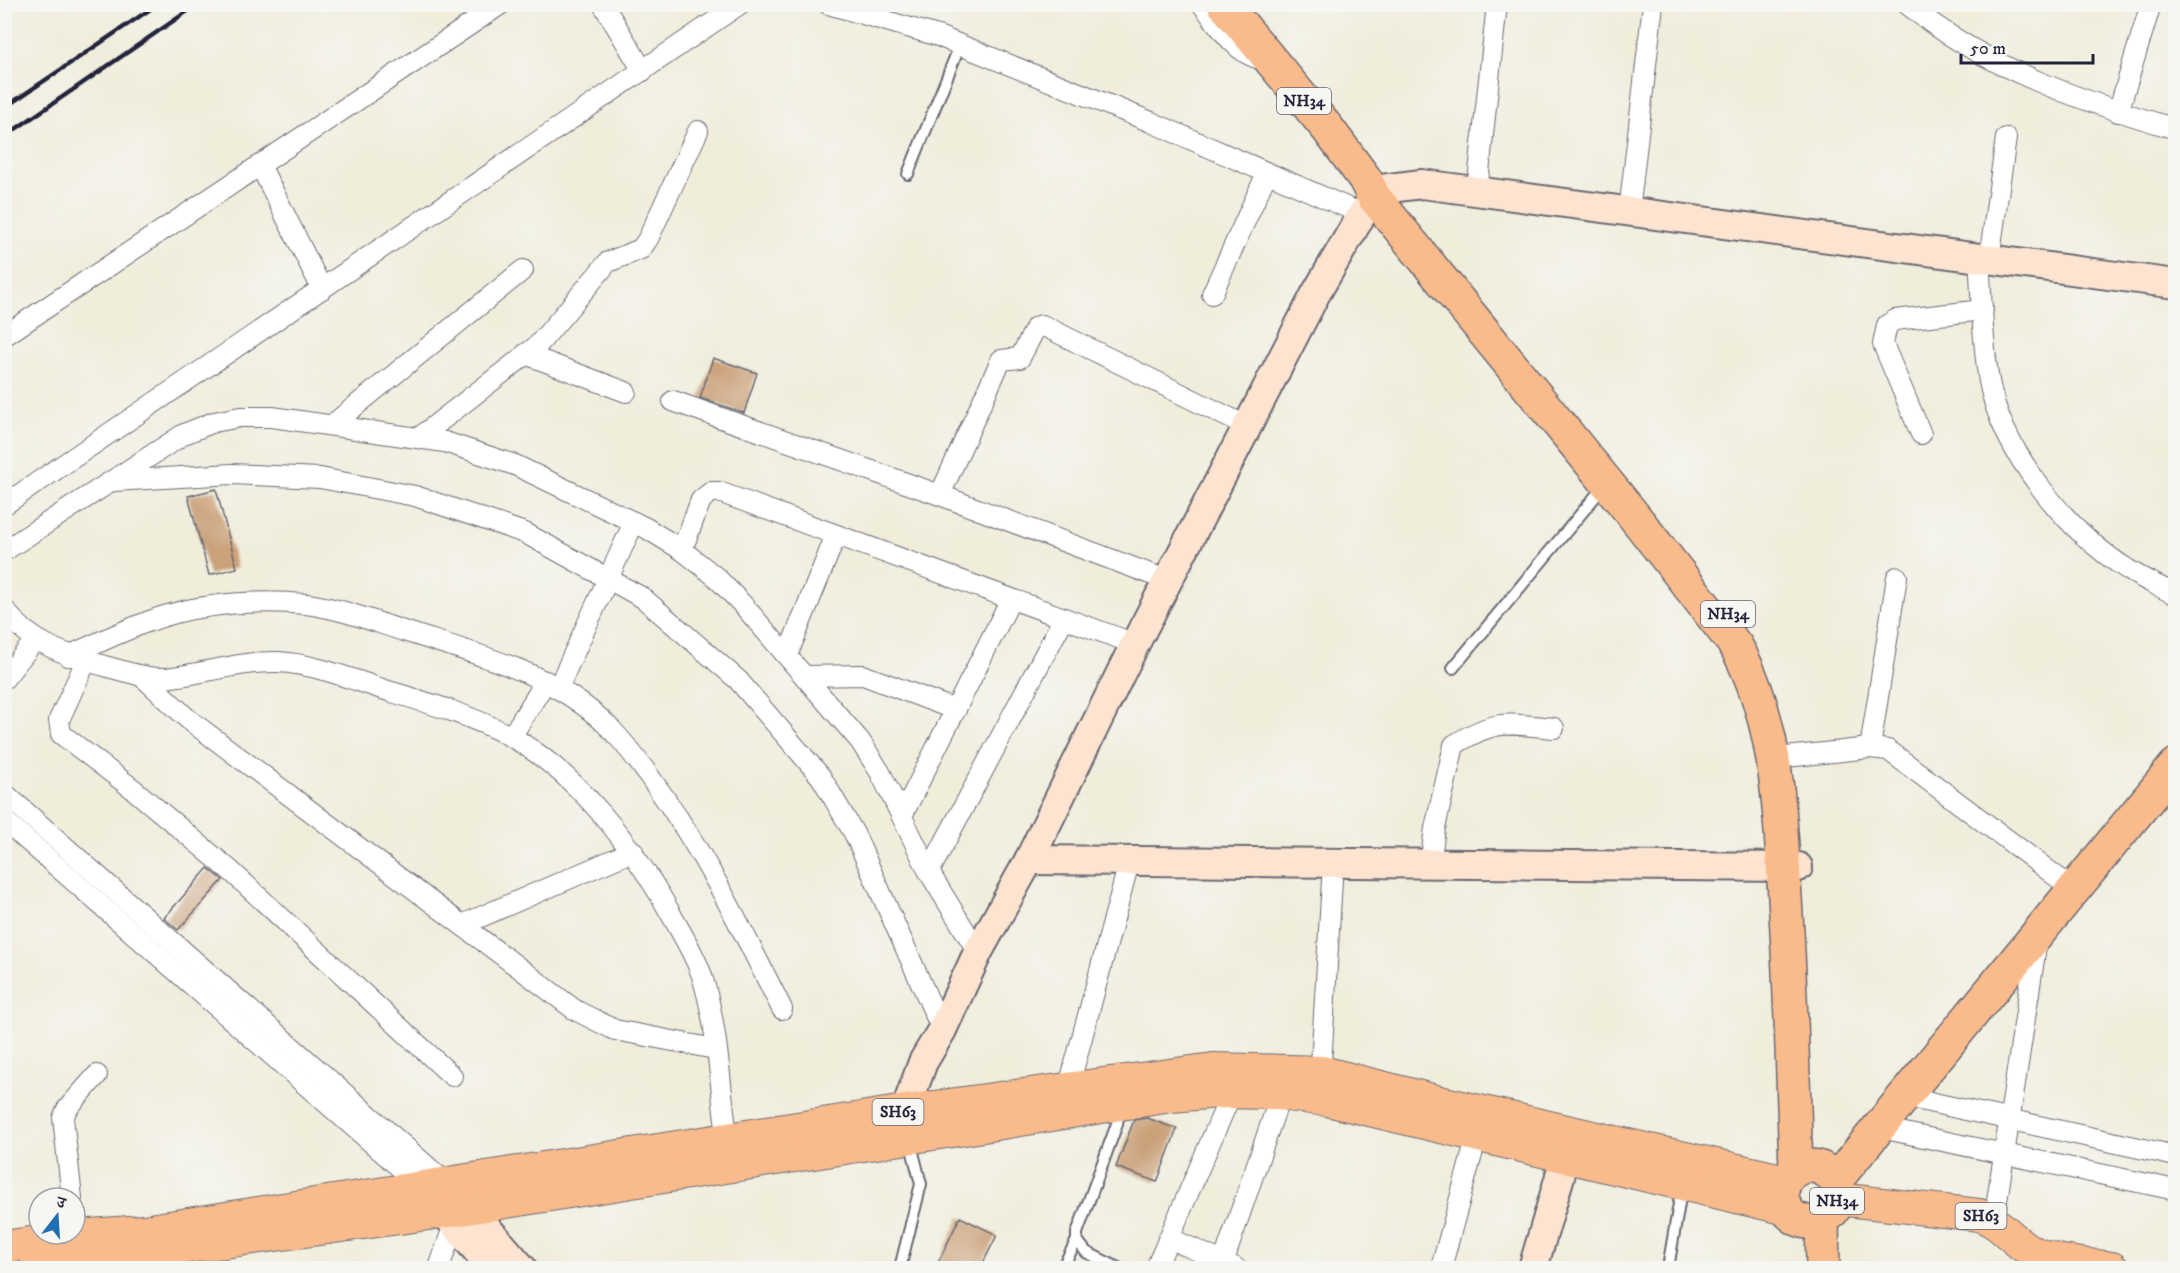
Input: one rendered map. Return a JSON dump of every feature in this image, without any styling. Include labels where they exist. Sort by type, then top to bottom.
[{"type":"highway","name":"NH34","points":[[1235,11],[1370,194],[1759,653],[1767,672],[1786,757],[1791,866]]},
{"type":"highway","name":"NH34","points":[[1610,478],[1736,646],[1759,698],[1791,866],[1809,1016],[1810,1193],[1803,1269]]},
{"type":"highway","points":[[1810,1193],[1876,1127],[2175,765]]},
{"type":"highway","name":"NH34","points":[[1810,1193],[1823,1269]]},
{"type":"main road","name":"SH63","points":[[87,1238],[447,1203],[730,1152],[907,1123],[1117,1093],[1189,1071],[1233,1080],[1281,1094],[1319,1085]]},
{"type":"main road","name":"SH63","points":[[1233,1080],[1319,1085],[1569,1144],[1810,1193]]},
{"type":"main road","name":"SH63","points":[[1437,1114],[1476,1136],[1569,1144],[1683,1186],[1810,1193],[1969,1213],[1994,1220],[2027,1249],[2046,1258],[2112,1269]]},
{"type":"main road","name":"SH63","points":[[4,1247],[27,1244]]},
{"type":"main road","name":"SH63","points":[[35,1269],[67,1246]]},
{"type":"street","points":[[4,336],[501,4]]},
{"type":"street","points":[[603,4],[643,71]]},
{"type":"street","points":[[4,506],[740,4]]},
{"type":"street","points":[[828,4],[926,31],[1267,173],[1370,194],[1422,184],[2175,284]]},
{"type":"street","points":[[1202,4],[1244,52],[1271,61]]},
{"type":"street","points":[[1477,191],[1497,4]]},
{"type":"street","points":[[1629,212],[1653,4]]},
{"type":"street","points":[[1907,4],[1938,29],[1975,52],[2118,112],[2175,129]]},
{"type":"street","points":[[2118,112],[2151,4]]},
{"type":"street","points":[[420,437],[546,338],[608,262],[641,249],[648,240],[698,131]]},
{"type":"street","points":[[2006,138],[1984,259],[1983,310],[1989,382],[2001,421],[2024,463],[2057,507],[2094,544],[2127,569],[2175,595]]},
{"type":"street","points":[[260,165],[322,289]]},
{"type":"street","points":[[1212,294],[1267,173]]},
{"type":"street","points":[[907,1123],[920,1069],[942,1030],[978,952],[1029,860],[1135,644],[1315,295],[1370,194]]},
{"type":"street","points":[[332,425],[523,270]]},
{"type":"street","points":[[1922,434],[1883,344],[1887,325],[1895,320],[1983,310]]},
{"type":"street","points":[[940,495],[1001,360],[1020,358],[1036,327],[1042,325],[1248,427]]},
{"type":"street","points":[[525,354],[626,392]]},
{"type":"street","points":[[673,401],[940,495],[1169,581]]},
{"type":"street","points":[[4,551],[184,434],[214,422],[240,417],[272,417],[420,437],[482,452],[515,465],[634,522],[682,550],[716,577],[860,741],[880,772],[929,872],[978,952]]},
{"type":"street","points":[[111,481],[232,474],[320,478],[415,496],[525,533],[643,598],[738,680],[821,777],[855,835],[942,1030]]},
{"type":"street","points":[[682,550],[700,500],[711,492],[1135,644]]},
{"type":"street","points":[[511,737],[552,685],[609,578],[634,522]]},
{"type":"street","points":[[787,656],[836,535]]},
{"type":"street","points":[[1870,748],[1897,577]]},
{"type":"street","points":[[902,816],[1011,599]]},
{"type":"street","points":[[452,1076],[232,872],[133,789],[61,734],[59,720],[77,658],[170,614],[205,607],[258,603],[307,604],[364,618],[490,659],[552,685],[608,726],[679,817],[705,860],[782,1009]]},
{"type":"street","points":[[4,609],[36,639],[77,658],[143,677],[167,678],[255,663],[299,665],[470,716],[511,737],[572,784],[598,810],[633,851],[685,939],[702,976],[730,1152]]},
{"type":"street","points":[[929,872],[1064,618]]},
{"type":"street","points":[[4,679],[36,639]]},
{"type":"street","points":[[805,676],[863,675],[956,710]]},
{"type":"street","points":[[143,677],[188,719],[575,1010],[602,1026],[715,1049]]},
{"type":"street","points":[[1430,865],[1435,828],[1454,746],[1485,728],[1501,723],[1554,728]]},
{"type":"street","points":[[1786,757],[1870,748],[1888,750],[1899,756],[2073,889]]},
{"type":"street","points":[[4,793],[64,845],[141,926],[522,1269]]},
{"type":"street","points":[[4,820],[51,861],[141,926]]},
{"type":"street","points":[[51,861],[64,845]]},
{"type":"street","points":[[462,926],[633,851]]},
{"type":"street","points":[[1029,860],[1130,859],[1430,865],[1791,866]]},
{"type":"street","points":[[1066,1101],[1130,859]]},
{"type":"street","points":[[1319,1085],[1333,863]]},
{"type":"street","points":[[1994,1220],[2038,931]]},
{"type":"street","points":[[71,1186],[63,1118],[67,1109],[97,1075]]},
{"type":"street","points":[[1156,1269],[1233,1080]]},
{"type":"street","points":[[1169,1238],[1230,1266],[1281,1094]]},
{"type":"street","points":[[1902,1096],[2175,1156]]},
{"type":"street","points":[[1876,1127],[2003,1156],[2175,1190]]},
{"type":"street","points":[[1441,1269],[1476,1136]]},
{"type":"street","points":[[1533,1269],[1569,1144]]},
{"type":"street","points":[[439,1269],[447,1203]]},
{"type":"street","points":[[447,1203],[492,1269]]},
{"type":"lane","points":[[908,174],[960,45]]},
{"type":"lane","points":[[1454,668],[1610,478]]},
{"type":"lane","points":[[1062,1269],[1077,1240],[1077,1233],[1117,1124],[1117,1093]]},
{"type":"lane","points":[[900,1269],[921,1184],[907,1123]]},
{"type":"lane","points":[[1668,1269],[1683,1186]]},
{"type":"lane","points":[[1077,1240],[1086,1252],[1119,1269]]},
{"type":"building","points":[[713,358],[757,373],[744,413],[700,398]]},
{"type":"building","points":[[216,489],[237,568],[209,575],[188,496]]},
{"type":"building","points":[[208,868],[223,880],[178,930],[164,918]]},
{"type":"building","points":[[1147,1118],[1177,1129],[1157,1182],[1116,1167],[1134,1120]]},
{"type":"building","points":[[960,1217],[997,1235],[980,1269],[935,1269]]},
{"type":"railway","points":[[4,108],[158,4]]},
{"type":"railway","points":[[4,137],[198,4]]}]
